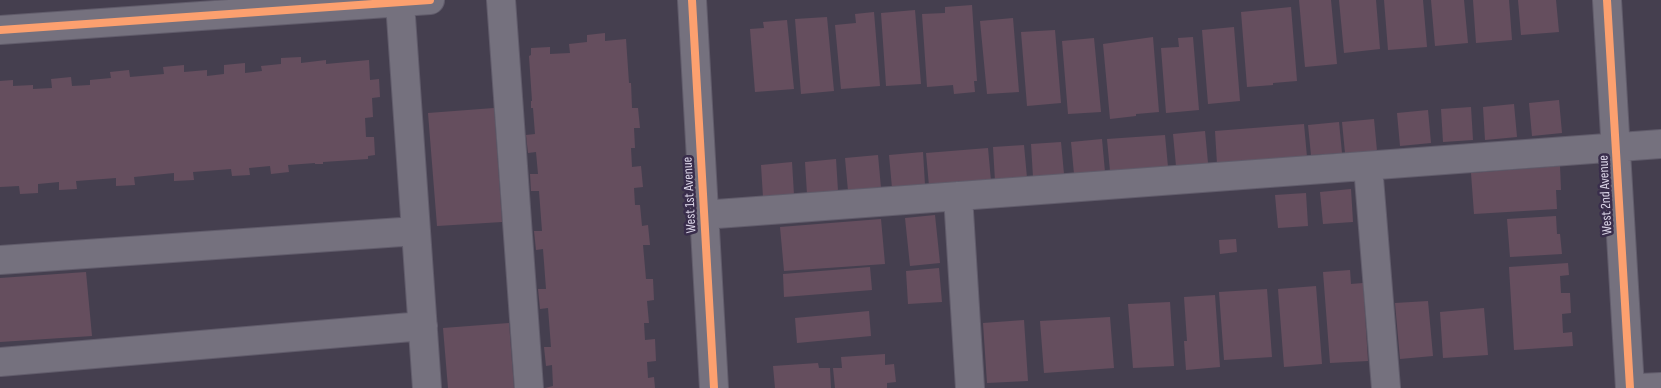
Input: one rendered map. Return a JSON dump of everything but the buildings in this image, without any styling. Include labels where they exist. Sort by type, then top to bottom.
[{"type":"street","points":[[0,30],[430,0]]},
{"type":"street","points":[[501,0],[529,388]]},
{"type":"street","name":"West 1st Avenue","points":[[692,0],[714,388]]},
{"type":"street","name":"West 2nd Avenue","points":[[1607,0],[1630,388]]},
{"type":"street","points":[[400,3],[427,388]]},
{"type":"street","points":[[703,215],[1661,144]]},
{"type":"street","points":[[1368,166],[1386,388]]},
{"type":"street","points":[[958,196],[970,388]]},
{"type":"street","points":[[0,260],[416,231]]},
{"type":"street","points":[[0,362],[423,326]]},
{"type":"street","points":[[1642,388],[1661,387]]},
{"type":"cycle path","points":[[0,30],[430,0]]},
{"type":"cycle path","points":[[692,0],[714,388]]},
{"type":"cycle path","points":[[1607,0],[1630,388]]}]
